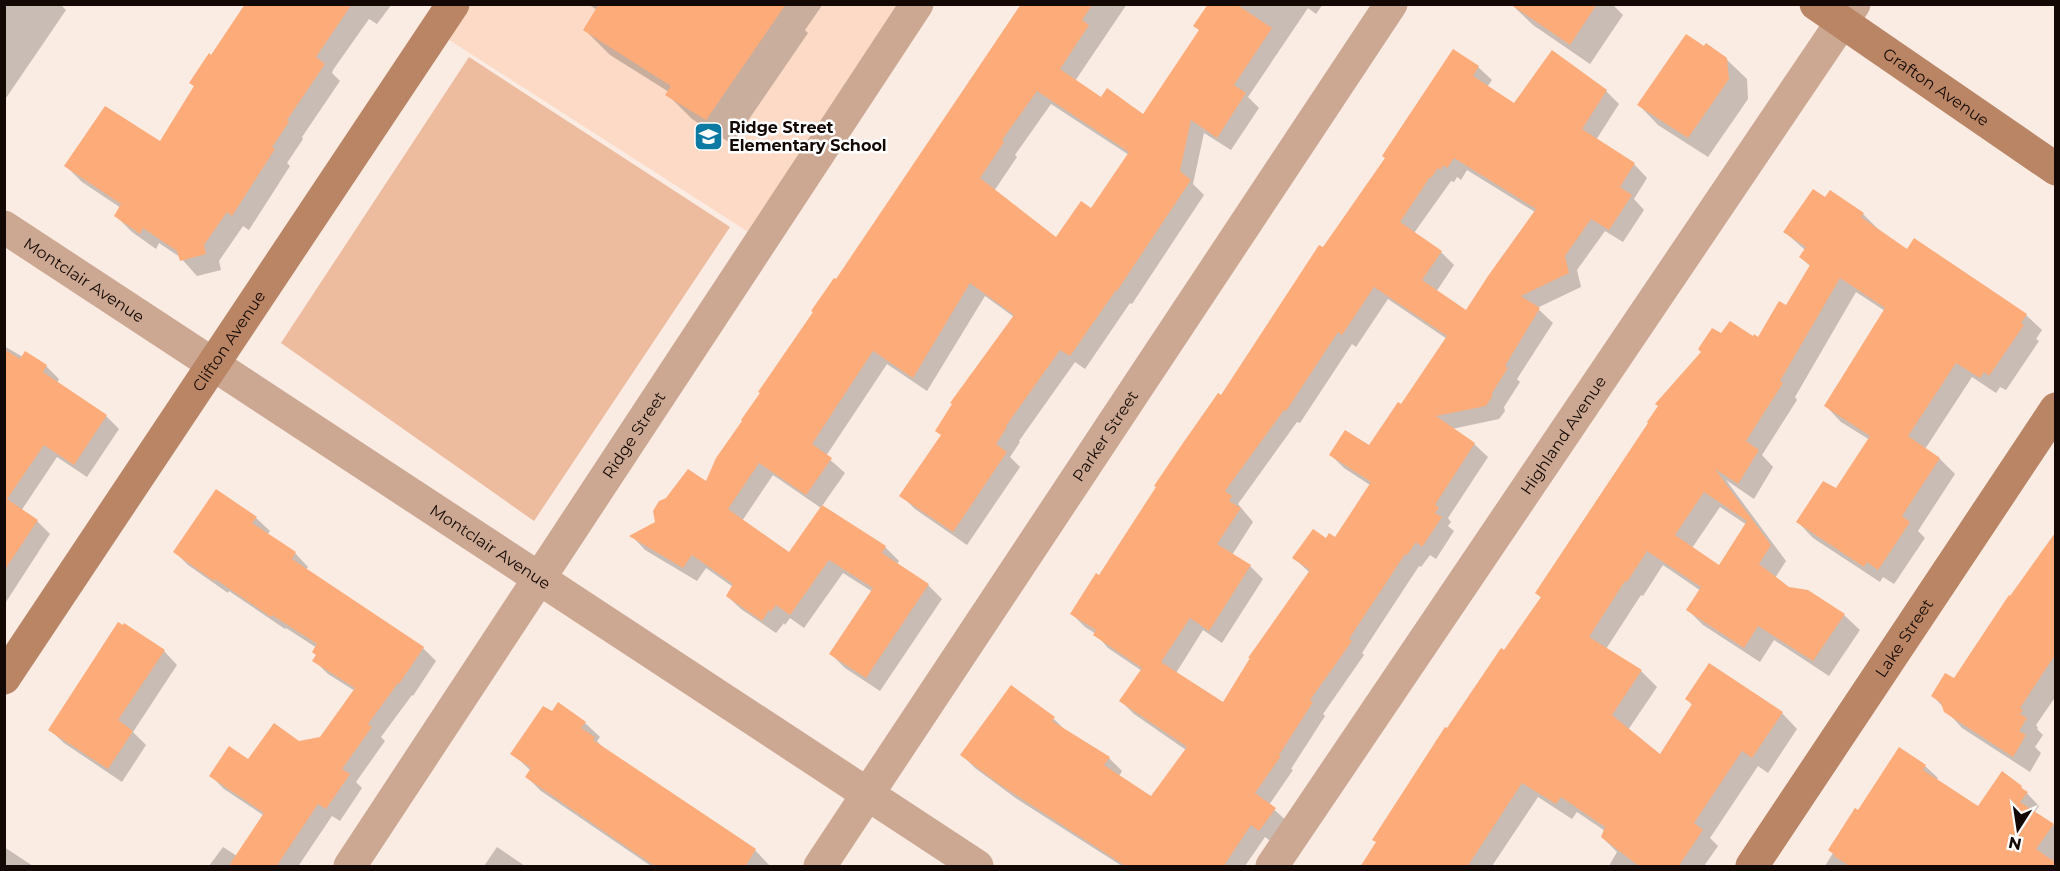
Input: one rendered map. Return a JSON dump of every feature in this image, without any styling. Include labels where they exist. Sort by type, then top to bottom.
[{"type":"street","name":"Clifton Avenue","points":[[4,678],[453,4]]},
{"type":"street","name":"Ridge Street","points":[[350,867],[917,4]]},
{"type":"street","name":"Parker Street","points":[[820,867],[1391,4]]},
{"type":"street","name":"Grafton Avenue","points":[[1816,4],[1848,13],[2055,169]]},
{"type":"street","name":"Highland Avenue","points":[[1272,867],[1848,13]]},
{"type":"street","name":"Montclair Avenue","points":[[4,227],[977,867]]},
{"type":"street","name":"Lake Street","points":[[1752,867],[2055,409]]},
{"type":"shaded area","name":"Ridge Street Elementary School","points":[[469,5],[903,5],[753,235],[446,38]]},
{"type":"shaded area","points":[[469,57],[730,227],[534,521],[281,343]]},
{"type":"building","points":[[245,4],[352,4],[316,57],[325,64],[287,120],[289,122],[272,147],[275,149],[232,216],[227,212],[204,245],[206,254],[180,261],[177,251],[143,228],[140,234],[114,216],[121,204],[64,166],[105,106],[160,141],[194,86],[189,83]]},
{"type":"building","points":[[599,4],[786,4],[706,120],[665,95],[671,86],[583,30]]},
{"type":"building","points":[[1021,4],[1093,4],[1082,20],[1089,25],[1060,69],[1101,97],[1107,88],[1143,114],[1199,30],[1193,26],[1208,4],[1236,4],[1272,28],[1234,85],[1246,93],[1217,138],[1191,120],[1180,171],[1191,180],[1117,291],[1070,356],[1060,350],[1006,426],[996,444],[1007,452],[953,532],[899,496],[941,435],[935,431],[952,404],[950,403],[1014,315],[970,283],[913,378],[873,351],[812,444],[832,458],[806,495],[759,463],[728,509],[789,552],[822,505],[886,546],[882,553],[929,584],[866,678],[829,654],[873,588],[829,560],[790,615],[776,605],[771,612],[769,610],[762,621],[726,596],[733,584],[692,555],[683,568],[629,536],[655,522],[653,511],[659,501],[666,498],[688,469],[706,481],[716,458],[760,393],[758,392],[813,312],[811,311],[834,278],[836,279]],"holes":[[[1037,91],[1129,152],[1091,208],[1081,201],[1056,237],[980,178],[1004,142],[1002,140]]]},
{"type":"building","points":[[1510,4],[1597,4],[1570,45]]},
{"type":"building","points":[[1686,34],[1704,46],[1706,43],[1727,58],[1729,79],[1688,138],[1637,105]]},
{"type":"building","points":[[1453,49],[1479,66],[1473,76],[1514,103],[1552,50],[1607,90],[1582,129],[1635,163],[1620,187],[1632,195],[1609,230],[1591,219],[1565,256],[1569,273],[1521,296],[1540,308],[1505,366],[1508,368],[1486,406],[1436,416],[1475,443],[1435,505],[1439,507],[1435,513],[1442,517],[1422,547],[1416,542],[1407,555],[1405,554],[1349,639],[1352,641],[1310,700],[1313,702],[1279,755],[1281,756],[1255,793],[1276,808],[1259,831],[1251,825],[1223,867],[1127,867],[1002,786],[960,755],[1011,685],[1055,717],[1052,721],[1110,757],[1104,765],[1151,796],[1187,747],[1119,701],[1142,668],[1093,635],[1096,630],[1070,614],[1096,573],[1099,575],[1183,443],[1218,393],[1221,395],[1319,245],[1323,247],[1385,158],[1382,156]],"holes":[[[1454,158],[1536,209],[1466,310],[1422,280],[1442,251],[1400,222],[1430,177],[1438,168],[1441,170],[1443,165],[1447,168]],[[1374,287],[1447,336],[1401,404],[1398,402],[1369,445],[1345,430],[1329,455],[1371,482],[1335,537],[1329,533],[1326,538],[1313,529],[1292,558],[1310,570],[1248,658],[1250,658],[1223,702],[1161,662],[1190,618],[1209,631],[1251,565],[1217,544],[1241,508],[1229,501],[1232,496],[1225,491],[1284,410],[1286,411],[1338,332],[1342,335]]]},
{"type":"building","points":[[1813,189],[1825,197],[1830,190],[1864,213],[1861,217],[1907,249],[1914,238],[2027,314],[2021,323],[2024,325],[1989,376],[1984,372],[1980,378],[1956,363],[1908,436],[1940,458],[1902,516],[1910,522],[1878,570],[1867,562],[1864,567],[1796,522],[1823,481],[1836,488],[1870,436],[1824,406],[1885,308],[1840,278],[1780,381],[1783,383],[1746,441],[1759,450],[1738,484],[1715,469],[1771,545],[1759,564],[1789,587],[1808,590],[1845,614],[1813,661],[1758,626],[1744,648],[1686,610],[1701,587],[1647,551],[1589,637],[1642,670],[1612,715],[1660,754],[1692,704],[1685,699],[1709,663],[1783,712],[1752,758],[1742,751],[1694,823],[1703,830],[1678,867],[1640,867],[1601,837],[1605,827],[1561,797],[1556,804],[1522,783],[1467,867],[1360,867],[1376,842],[1372,840],[1445,727],[1447,728],[1501,648],[1504,650],[1541,597],[1535,593],[1648,423],[1658,406],[1655,404],[1701,352],[1698,349],[1712,328],[1721,333],[1730,321],[1758,337],[1779,301],[1786,305],[1810,265],[1799,257],[1806,247],[1783,232]],"holes":[[[1704,492],[1747,521],[1719,565],[1675,535]]]},
{"type":"building","points":[[4,349],[20,359],[25,351],[47,365],[43,372],[107,415],[74,465],[44,445],[7,499],[38,520],[4,571]]},
{"type":"building","points":[[216,489],[257,517],[252,523],[296,552],[292,559],[424,647],[368,724],[372,727],[342,769],[350,774],[326,809],[318,804],[276,867],[228,867],[264,813],[209,776],[229,746],[248,759],[274,723],[299,741],[320,737],[355,688],[312,661],[316,655],[312,652],[317,644],[272,615],[271,617],[215,579],[214,581],[173,552]]},
{"type":"building","points":[[2055,533],[2055,655],[2020,708],[2023,710],[2020,714],[2027,718],[2019,731],[2026,735],[2013,757],[1944,712],[1941,703],[1931,696],[1945,673],[1954,678],[2009,595]]},
{"type":"building","points":[[118,622],[123,625],[124,623],[165,650],[118,720],[133,731],[108,769],[48,730]]},
{"type":"building","points":[[558,702],[586,722],[581,728],[595,737],[593,740],[756,849],[745,867],[656,867],[525,777],[531,768],[510,754],[543,706],[552,711]]},
{"type":"building","points":[[1899,747],[1926,765],[1923,770],[1978,806],[2002,771],[2022,786],[2021,788],[2028,792],[2020,802],[2054,824],[2036,849],[2055,862],[2055,867],[1851,867],[1834,856],[1828,850],[1855,808],[1858,810]]},
{"type":"place","name":"Ridge Street Elementary School","points":[[708,136]]}]
